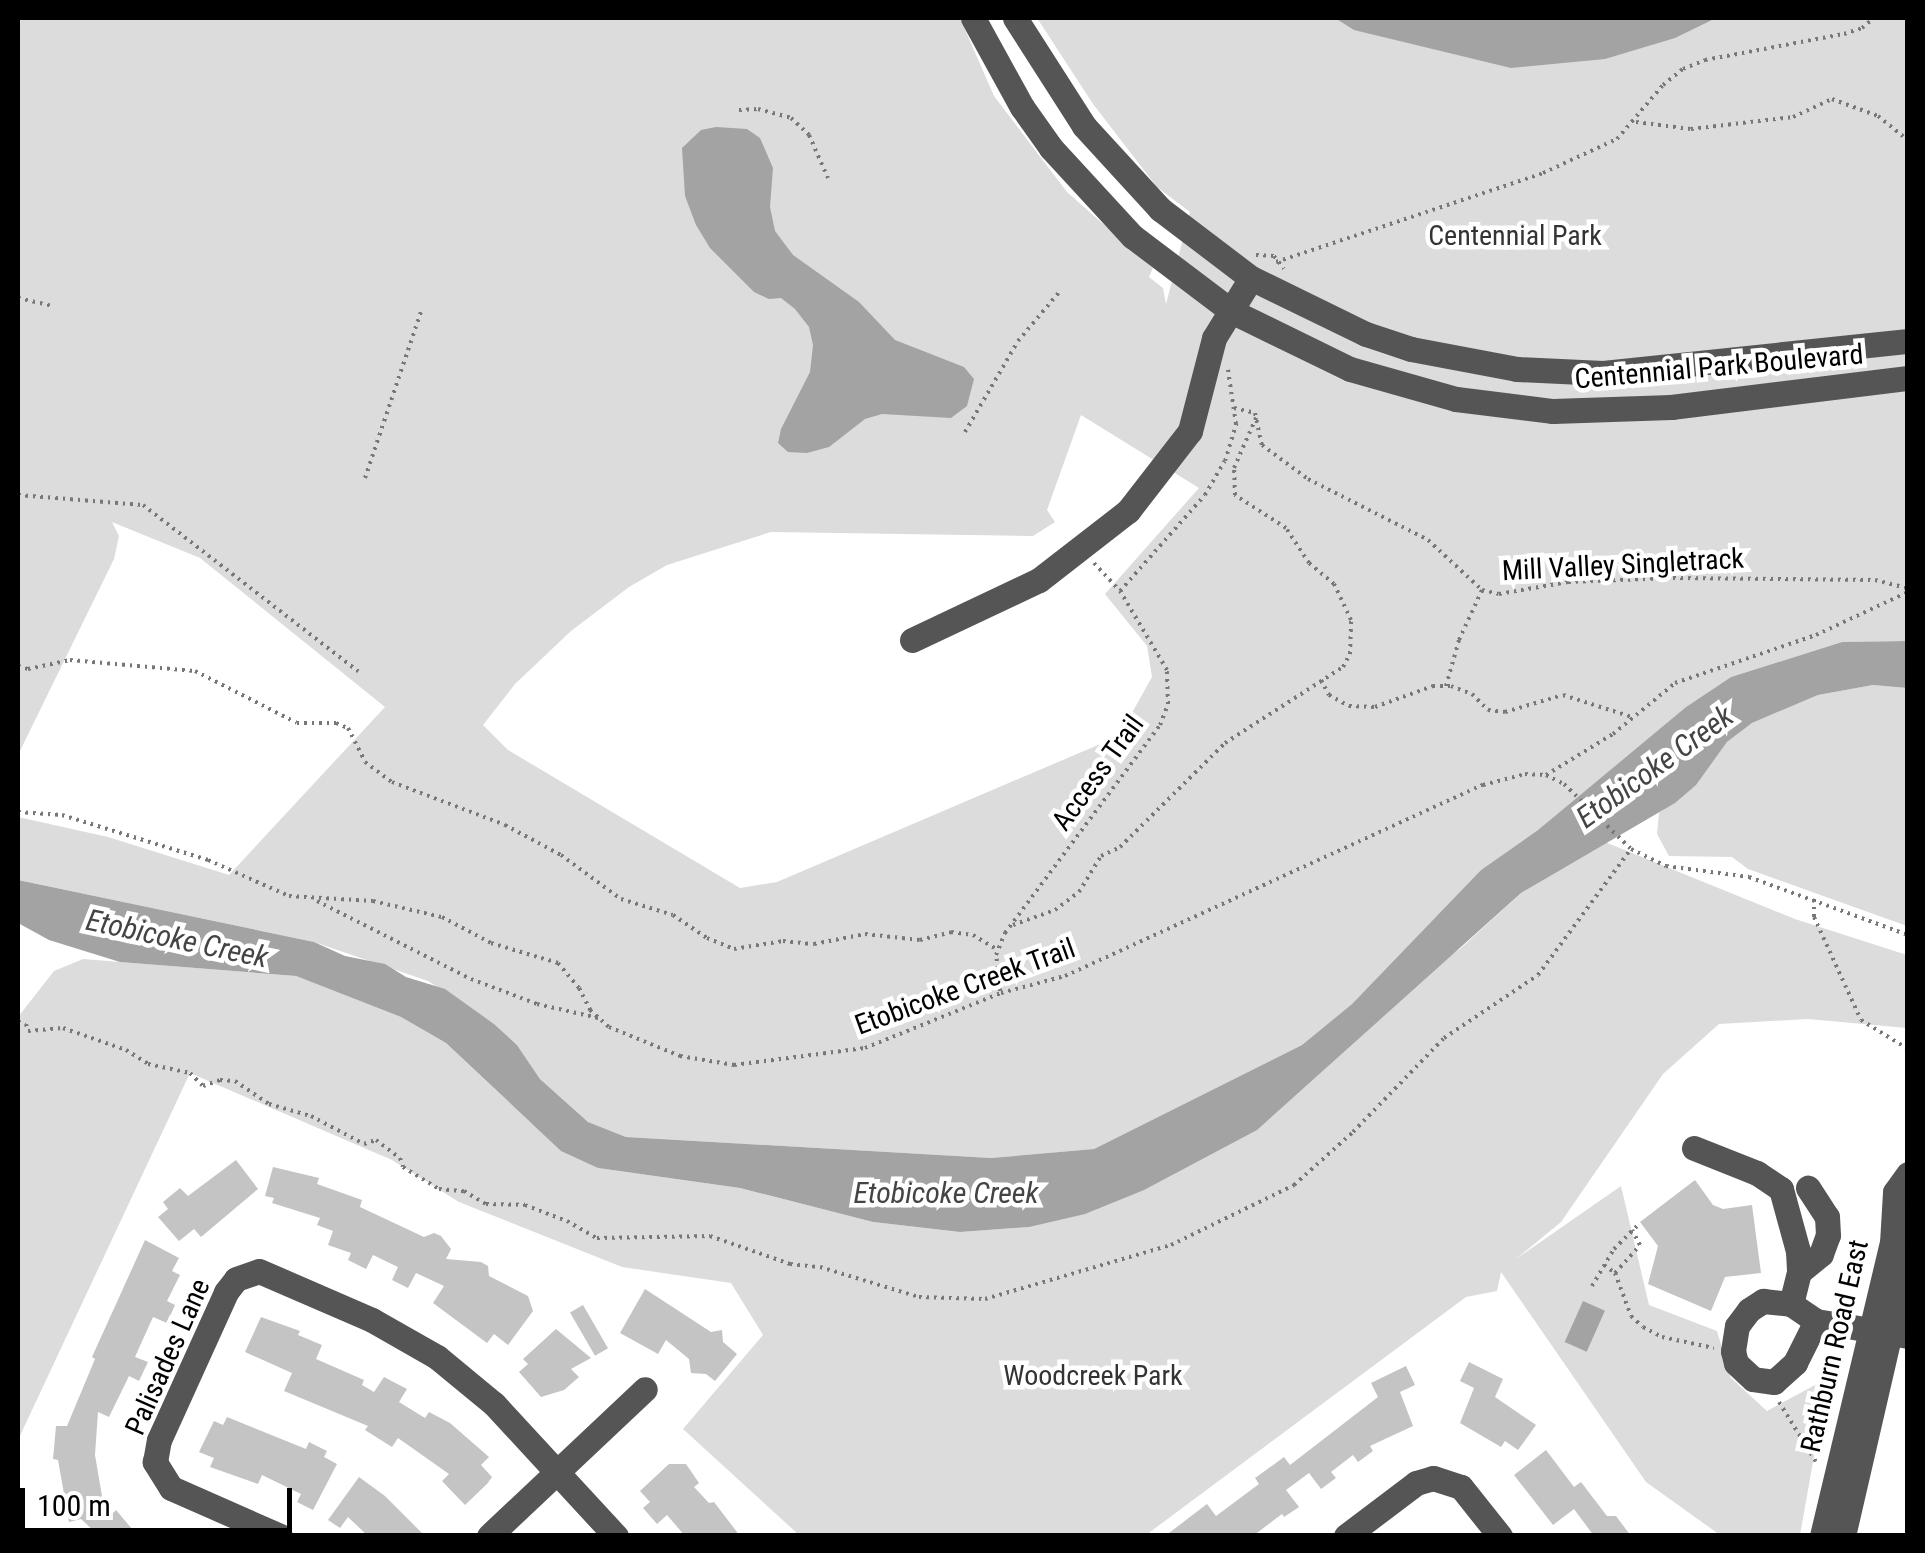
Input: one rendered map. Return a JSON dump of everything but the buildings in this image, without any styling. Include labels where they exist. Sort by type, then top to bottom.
[{"type":"street","name":"Centennial Park Boulevard","points":[[973,18],[1022,106],[1087,190],[1170,268],[1232,311],[1307,351],[1365,374],[1456,400],[1510,408],[1602,412],[1908,378]]},
{"type":"street","name":"Centennial Park Boulevard","points":[[1015,18],[1053,82],[1122,171],[1160,209],[1251,278],[1366,334],[1411,349],[1517,369],[1603,373],[1908,341]]},
{"type":"street","points":[[912,640],[1039,580],[1128,510],[1190,431],[1214,338],[1251,278]]},
{"type":"street","points":[[1694,1148],[1757,1173],[1781,1189],[1794,1234],[1799,1272],[1791,1304]]},
{"type":"street","name":"Rathburn Road East","points":[[1822,1536],[1889,1332],[1895,1192],[1908,1174]]},
{"type":"street","points":[[1799,1272],[1821,1254],[1828,1236],[1828,1218],[1808,1188]]},
{"type":"street","name":"Rathburn Road East","points":[[1843,1536],[1908,1255]]},
{"type":"street","name":"Palisades Lane","points":[[280,1536],[171,1488],[155,1462],[159,1440],[226,1292],[251,1272],[268,1272],[296,1284],[436,1357],[494,1404],[560,1473]]},
{"type":"street","points":[[1816,1321],[1795,1363],[1774,1382],[1753,1379],[1736,1363],[1733,1353],[1737,1326],[1754,1305],[1791,1304],[1816,1321],[1889,1332]]},
{"type":"street","points":[[488,1536],[560,1473],[645,1389]]},
{"type":"street","points":[[560,1473],[616,1536]]},
{"type":"street","points":[[1346,1536],[1416,1483],[1434,1478],[1460,1487],[1500,1536]]},
{"type":"path","points":[[1251,278],[1278,260],[1543,174],[1617,139],[1636,122],[1663,85],[1683,69],[1705,60],[1844,34],[1862,28],[1874,18]]},
{"type":"path","points":[[1636,122],[1652,128],[1708,127],[1793,116],[1832,99],[1878,116],[1908,140]]},
{"type":"path","points":[[739,110],[758,109],[791,118],[808,135],[828,178]]},
{"type":"path","points":[[1278,260],[1288,274]]},
{"type":"path","points":[[965,432],[1018,341],[1061,290]]},
{"type":"path","points":[[18,298],[52,306]]},
{"type":"path","points":[[365,478],[421,312]]},
{"type":"path","points":[[1120,591],[1211,487],[1235,436],[1228,363]]},
{"type":"path","points":[[1009,927],[1055,910],[1079,892],[1102,856],[1120,847],[1225,743],[1344,667],[1350,654],[1350,620],[1334,584],[1309,563],[1286,528],[1235,495],[1234,468],[1250,424],[1257,417],[1244,407],[1234,408]]},
{"type":"path","name":"Mill Valley Singletrack","points":[[1257,417],[1262,445],[1340,499],[1428,540],[1482,590],[1499,594],[1568,582],[1673,578],[1875,580],[1908,590]]},
{"type":"path","points":[[18,495],[143,506],[358,671]]},
{"type":"path","name":"Access Trail","points":[[1001,993],[998,950],[1009,927],[1160,725],[1168,704],[1166,670],[1120,591],[1082,548]]},
{"type":"path","points":[[1446,686],[1459,640],[1482,590]]},
{"type":"path","points":[[1546,775],[1634,718],[1676,682],[1816,635],[1908,590]]},
{"type":"path","points":[[18,666],[28,669],[70,660],[195,671],[297,722],[348,728],[365,762],[392,782],[505,825],[561,855],[621,899],[673,914],[706,938],[734,949],[783,941],[814,944],[865,934],[920,940],[951,932],[973,935],[998,950]]},
{"type":"path","points":[[1321,680],[1329,695],[1362,706],[1446,686],[1472,694],[1488,710],[1506,712],[1562,695],[1634,718]]},
{"type":"path","name":"Etobicoke Creek Trail","points":[[18,812],[62,815],[208,860],[289,896],[373,901],[421,910],[468,928],[491,943],[558,962],[609,1027],[680,1056],[734,1065],[865,1048],[1001,993],[1065,976],[1483,785],[1525,774],[1546,775]]},
{"type":"path","points":[[1546,775],[1564,784],[1631,849],[1666,866],[1749,877],[1908,935]]},
{"type":"path","points":[[18,1022],[26,1024],[28,1031],[63,1028],[126,1050],[148,1064],[190,1072],[202,1086],[220,1080],[235,1082],[270,1104],[311,1116],[364,1144],[376,1140],[400,1158],[403,1167],[439,1188],[464,1191],[486,1204],[525,1205],[567,1220],[596,1238],[710,1236],[790,1264],[820,1267],[919,1297],[984,1299],[1171,1245],[1294,1185],[1354,1132],[1444,1038],[1538,975],[1631,849]]},
{"type":"path","points":[[312,900],[478,981],[536,1004],[599,1018]]},
{"type":"path","points":[[1814,900],[1814,917],[1860,1020],[1908,1049]]},
{"type":"path","points":[[1908,1116],[1908,1153]]},
{"type":"path","points":[[1592,1286],[1639,1224]]},
{"type":"path","points":[[1615,1273],[1640,1245],[1632,1230]]},
{"type":"path","points":[[1604,1266],[1615,1273],[1631,1316],[1648,1332],[1733,1353]]},
{"type":"path","points":[[1774,1382],[1781,1407],[1803,1435],[1816,1462]]},
{"type":"green space","name":"Centennial Park","points":[[18,18],[960,18],[994,96],[1067,192],[1153,268],[1149,277],[1163,288],[1166,304],[1190,212],[1157,187],[1093,104],[1037,18],[1907,18],[1907,641],[1842,642],[1731,677],[1686,707],[1538,830],[1481,870],[1352,1004],[1302,1045],[1094,1149],[991,1158],[626,1137],[588,1122],[540,1079],[517,1045],[494,1024],[428,981],[314,942],[18,880],[18,817],[108,837],[229,875],[385,707],[200,558],[112,522],[119,536],[114,559],[18,755]],"holes":[[[1081,415],[1199,488],[1105,594],[1147,646],[1152,677],[1119,736],[777,882],[740,888],[508,750],[483,725],[515,684],[571,631],[629,587],[667,565],[771,532],[1033,536],[1055,522],[1047,510]]]},
{"type":"green space","points":[[1873,685],[1907,688],[1907,926],[1748,869],[1732,857],[1669,856],[1657,834],[1659,813],[1695,785],[1727,742],[1752,723],[1818,695]]},
{"type":"green space","name":"Woodcreek Park","points":[[1605,842],[1795,919],[1907,955],[1907,1028],[1808,1019],[1719,1024],[1663,1074],[1561,1222],[1516,1259],[1621,1186],[1649,1305],[1717,1331],[1731,1378],[1767,1411],[1828,1378],[1800,1535],[1720,1535],[1646,1482],[1501,1272],[1497,1291],[1466,1297],[1146,1535],[799,1535],[683,1429],[763,1335],[731,1283],[622,1267],[459,1202],[392,1160],[190,1073],[18,1440],[18,1017],[54,971],[83,959],[296,976],[401,1017],[446,1043],[529,1121],[598,1168],[740,1188],[873,1222],[960,1232],[1029,1227],[1460,949],[1521,893]]},
{"type":"water","points":[[1335,18],[1716,18],[1675,38],[1605,59],[1511,68],[1354,30]]},
{"type":"water","points":[[747,129],[760,138],[773,168],[770,207],[775,231],[793,255],[859,302],[895,340],[964,367],[974,379],[967,406],[951,418],[882,414],[865,419],[829,447],[807,453],[788,452],[778,443],[781,429],[810,372],[813,345],[809,327],[795,309],[781,298],[769,299],[754,292],[710,248],[696,225],[685,196],[682,148],[701,130]]},
{"type":"water","name":"Etobicoke Creek","points":[[1907,641],[1907,688],[1873,685],[1818,695],[1752,723],[1727,742],[1696,785],[1675,803],[1521,893],[1257,1130],[1144,1190],[1085,1214],[1029,1227],[960,1232],[873,1222],[740,1188],[598,1168],[561,1151],[446,1043],[401,1017],[296,976],[120,962],[49,940],[18,923],[18,880],[314,942],[345,956],[385,964],[406,977],[445,989],[494,1024],[517,1045],[540,1079],[588,1122],[626,1137],[991,1158],[1094,1149],[1302,1045],[1352,1004],[1481,870],[1538,830],[1686,707],[1731,677],[1842,642]]},
{"type":"water","points":[[1583,1301],[1605,1311],[1587,1352],[1565,1342]]}]
